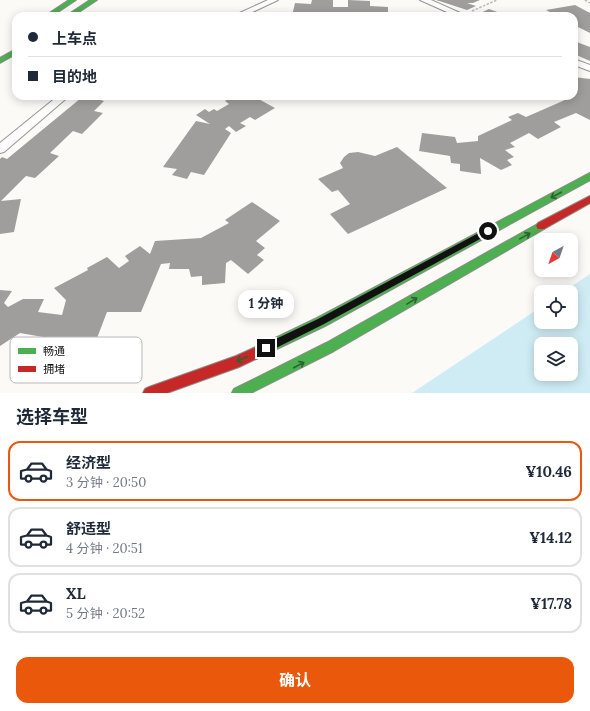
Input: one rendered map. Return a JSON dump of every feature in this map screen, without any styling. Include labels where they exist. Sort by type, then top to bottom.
[{"type":"main road","points":[[54,12],[73,0]]},
{"type":"main road","points":[[75,12],[94,0]]},
{"type":"main road","points":[[0,61],[12,54]]},
{"type":"main road","points":[[149,393],[239,361],[321,322],[590,176]]},
{"type":"main road","points":[[238,393],[281,374],[337,344],[590,199]]},
{"type":"street","points":[[247,12],[274,0]]},
{"type":"street","points":[[424,0],[452,12]]},
{"type":"street","points":[[578,64],[590,68]]},
{"type":"street","points":[[0,149],[59,100]]},
{"type":"path","points":[[471,12],[497,0]]},
{"type":"path","points":[[585,0],[590,3]]},
{"type":"water","points":[[590,274],[590,393],[412,393],[534,312],[534,329],[578,329],[578,285],[574,285]]},
{"type":"building","points":[[312,0],[333,0],[333,7],[348,7],[348,0],[370,1],[370,6],[388,7],[388,12],[293,12],[295,3],[311,4]]},
{"type":"building","points":[[436,0],[480,0],[473,3],[467,3],[476,6],[467,10]]},
{"type":"building","points":[[575,5],[590,13],[590,33],[578,27],[578,12],[550,12],[546,10]]},
{"type":"building","points":[[489,9],[497,12],[482,12]]},
{"type":"building","points":[[578,42],[590,47],[590,61],[578,56]]},
{"type":"building","points":[[578,78],[590,79],[590,120],[576,113],[554,122],[561,127],[538,139],[529,133],[510,143],[515,147],[505,150],[514,157],[507,160],[512,165],[501,170],[480,158],[481,174],[460,171],[460,164],[451,163],[450,156],[419,151],[422,133],[455,137],[457,143],[478,141],[478,136],[512,120],[508,117],[518,113],[526,117],[565,100],[578,100]]},
{"type":"building","points":[[79,100],[104,101],[94,111],[103,113],[82,134],[73,131],[50,153],[59,156],[35,178],[26,176],[1,201],[21,199],[14,232],[0,234],[0,159],[2,157],[7,159]]},
{"type":"building","points":[[260,100],[275,108],[255,120],[250,117],[240,123],[246,126],[236,132],[229,126],[225,129],[231,133],[204,175],[191,172],[187,179],[172,175],[177,169],[163,167],[196,121],[210,124],[196,115],[205,109],[209,112],[214,109],[217,111],[229,104],[225,101]]},
{"type":"building","points":[[397,147],[447,188],[348,234],[330,214],[350,204],[338,190],[332,192],[318,179],[343,168],[340,163],[349,153],[358,152],[375,156]]},
{"type":"building","points":[[252,202],[280,221],[256,241],[265,248],[257,255],[264,260],[248,274],[231,260],[226,263],[225,283],[202,285],[202,276],[191,277],[189,269],[169,269],[170,263],[161,264],[141,312],[107,312],[97,337],[43,337],[20,333],[14,337],[10,337],[10,340],[0,346],[0,290],[12,291],[4,303],[8,307],[23,299],[44,299],[38,312],[62,315],[66,300],[54,288],[88,270],[87,268],[107,257],[119,268],[129,261],[125,256],[140,246],[150,254],[155,241],[201,238],[229,223],[225,220]]},
{"type":"traffic: fast","points":[[54,12],[73,0]]},
{"type":"traffic: fast","points":[[75,12],[94,0]]},
{"type":"traffic: fast","points":[[0,61],[12,54]]},
{"type":"traffic: fast","points":[[256,353],[321,322],[590,176]]},
{"type":"traffic: fast","points":[[238,393],[330,347],[541,226]]},
{"type":"traffic: jam","points":[[541,226],[590,199]]},
{"type":"traffic: jam","points":[[149,393],[239,361],[256,353]]},
{"type":"route","points":[[266,348],[321,322],[488,231]]}]
